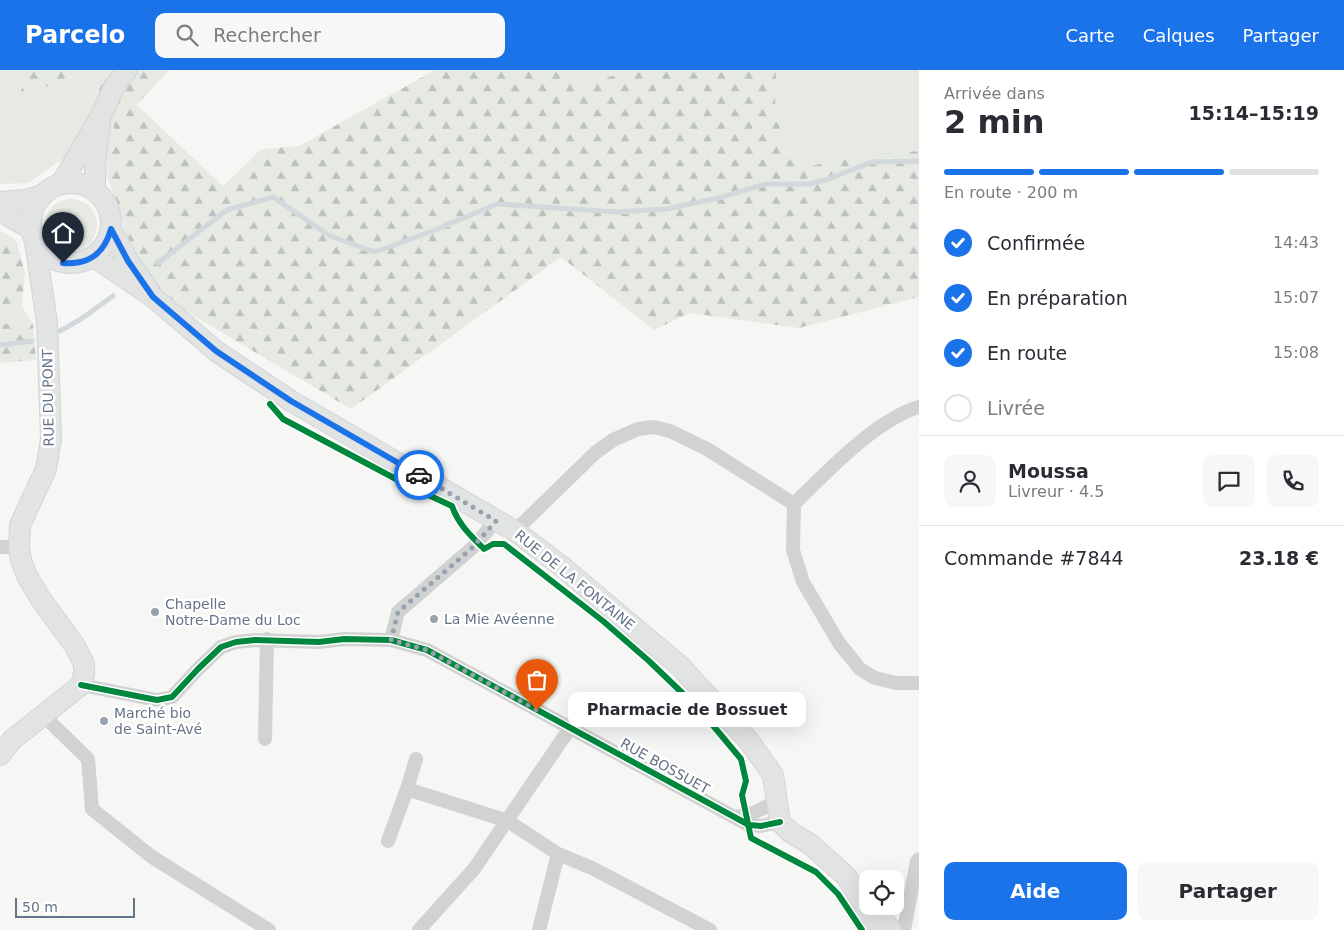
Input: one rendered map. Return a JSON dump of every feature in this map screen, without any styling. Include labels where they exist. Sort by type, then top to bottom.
[{"type":"main road","points":[[61,184],[102,114],[114,88],[127,70]]},
{"type":"main road","points":[[95,190],[95,160],[102,114]]},
{"type":"main road","points":[[0,211],[33,235],[42,251],[63,263],[74,264],[94,257],[102,250],[108,240],[111,218],[108,207],[95,190],[84,185],[73,183],[61,184],[50,188],[41,196],[33,212],[33,235]]},
{"type":"main road","points":[[0,202],[25,200],[41,196]]},
{"type":"main road","name":"RUE DE LA FONTAINE","points":[[111,229],[128,261],[153,297]]},
{"type":"main road","name":"RUE DU PONT","points":[[33,235],[47,323],[51,439],[46,469],[9,547],[21,560],[27,576],[40,598],[75,646],[84,664],[81,685]]},
{"type":"main road","name":"RUE DE LA FONTAINE","points":[[94,257],[153,297],[216,351],[291,401],[515,531],[560,565],[680,666],[749,741],[773,776],[780,822]]},
{"type":"main road","points":[[44,297],[63,263]]},
{"type":"main road","points":[[0,755],[12,740],[81,685]]},
{"type":"main road","points":[[780,822],[790,832],[810,844],[846,876],[859,897]]},
{"type":"main road","points":[[866,915],[872,930]]},
{"type":"main road","points":[[880,915],[891,930]]},
{"type":"street","points":[[919,407],[905,411],[879,428],[837,462],[794,504],[793,550],[803,582],[839,643],[860,669],[875,678],[896,683],[919,683]]},
{"type":"street","points":[[515,531],[594,454],[613,440],[638,429],[654,427],[670,430],[707,449],[794,504]]},
{"type":"street","points":[[391,640],[398,612],[471,549],[496,521]]},
{"type":"street","name":"RUE BOSSUET","points":[[81,685],[157,700],[172,697],[222,647],[236,642],[266,639],[319,642],[344,638],[391,640],[427,650],[749,825],[761,826],[780,822]]},
{"type":"street","points":[[265,739],[266,639]]},
{"type":"street","points":[[44,716],[88,759],[92,809],[152,857],[268,930]]},
{"type":"street","points":[[419,930],[474,869],[570,728]]},
{"type":"street","points":[[388,841],[416,759]]},
{"type":"street","points":[[407,789],[508,821],[558,854],[592,868],[710,930]]},
{"type":"street","points":[[734,817],[753,813],[776,802]]},
{"type":"street","points":[[539,930],[558,854]]},
{"type":"street","points":[[904,930],[917,861],[919,859]]},
{"type":"green space","points":[[0,70],[24,70],[20,99],[83,70],[91,70],[114,128],[108,178],[61,160],[28,183],[0,184]]},
{"type":"green space","points":[[24,70],[83,70],[20,99]]},
{"type":"green space","points":[[91,70],[169,70],[137,105],[223,186],[262,149],[299,146],[435,70],[551,70],[583,82],[642,70],[776,70],[775,111],[787,153],[811,166],[855,156],[919,151],[919,297],[799,328],[690,313],[654,330],[561,257],[351,409],[169,301],[155,287],[127,236],[108,178],[114,128]]},
{"type":"green space","points":[[551,70],[642,70],[583,82]]},
{"type":"green space","points":[[776,70],[919,70],[919,151],[855,156],[811,166],[786,153],[775,111]]},
{"type":"green space","points":[[66,199],[76,199],[90,206],[97,220],[97,230],[90,244],[76,251],[66,251],[56,247],[49,240],[45,230],[45,220],[49,210],[56,203]]},
{"type":"green space","points":[[0,230],[16,240],[25,273],[22,306],[0,304]]},
{"type":"green space","points":[[0,304],[22,306],[33,324],[0,324]]},
{"type":"green space","points":[[0,324],[33,324],[36,360],[0,363]]},
{"type":"waterway","points":[[158,263],[227,210],[273,197],[330,236],[375,252],[430,232],[497,204],[617,212],[666,209],[718,198],[766,184],[809,184],[826,180],[872,162],[919,161]]},
{"type":"waterway","points":[[60,331],[81,319],[113,296]]},
{"type":"waterway","points":[[0,345],[32,341]]},
{"type":"cycle path","points":[[270,404],[283,419],[411,487],[452,506],[461,524],[484,549],[493,544],[504,544],[603,621],[649,661],[700,710],[741,759],[746,781],[742,795],[751,838],[816,872],[838,894],[862,930]]},
{"type":"cycle path","points":[[81,685],[157,700],[172,697],[221,647],[236,642],[255,640],[319,642],[344,639],[391,640],[427,650],[749,825],[761,826],[780,822]]},
{"type":"way so far","points":[[419,475],[496,521],[471,549],[398,612],[391,640],[427,650],[537,710]]},
{"type":"place","name":"Chapelle Notre-Dame du Loc","points":[[155,612]]},
{"type":"place","name":"La Mie Avéenne","points":[[434,619]]},
{"type":"place","name":"Pharmacie de Bossuet","points":[[537,710]]},
{"type":"place","name":"Marché bio de Saint-Avé","points":[[104,721]]},
{"type":"route","points":[[63,263],[74,264],[94,257],[102,250],[108,240],[111,229],[128,261],[153,297],[216,351],[291,401],[419,475]]}]
